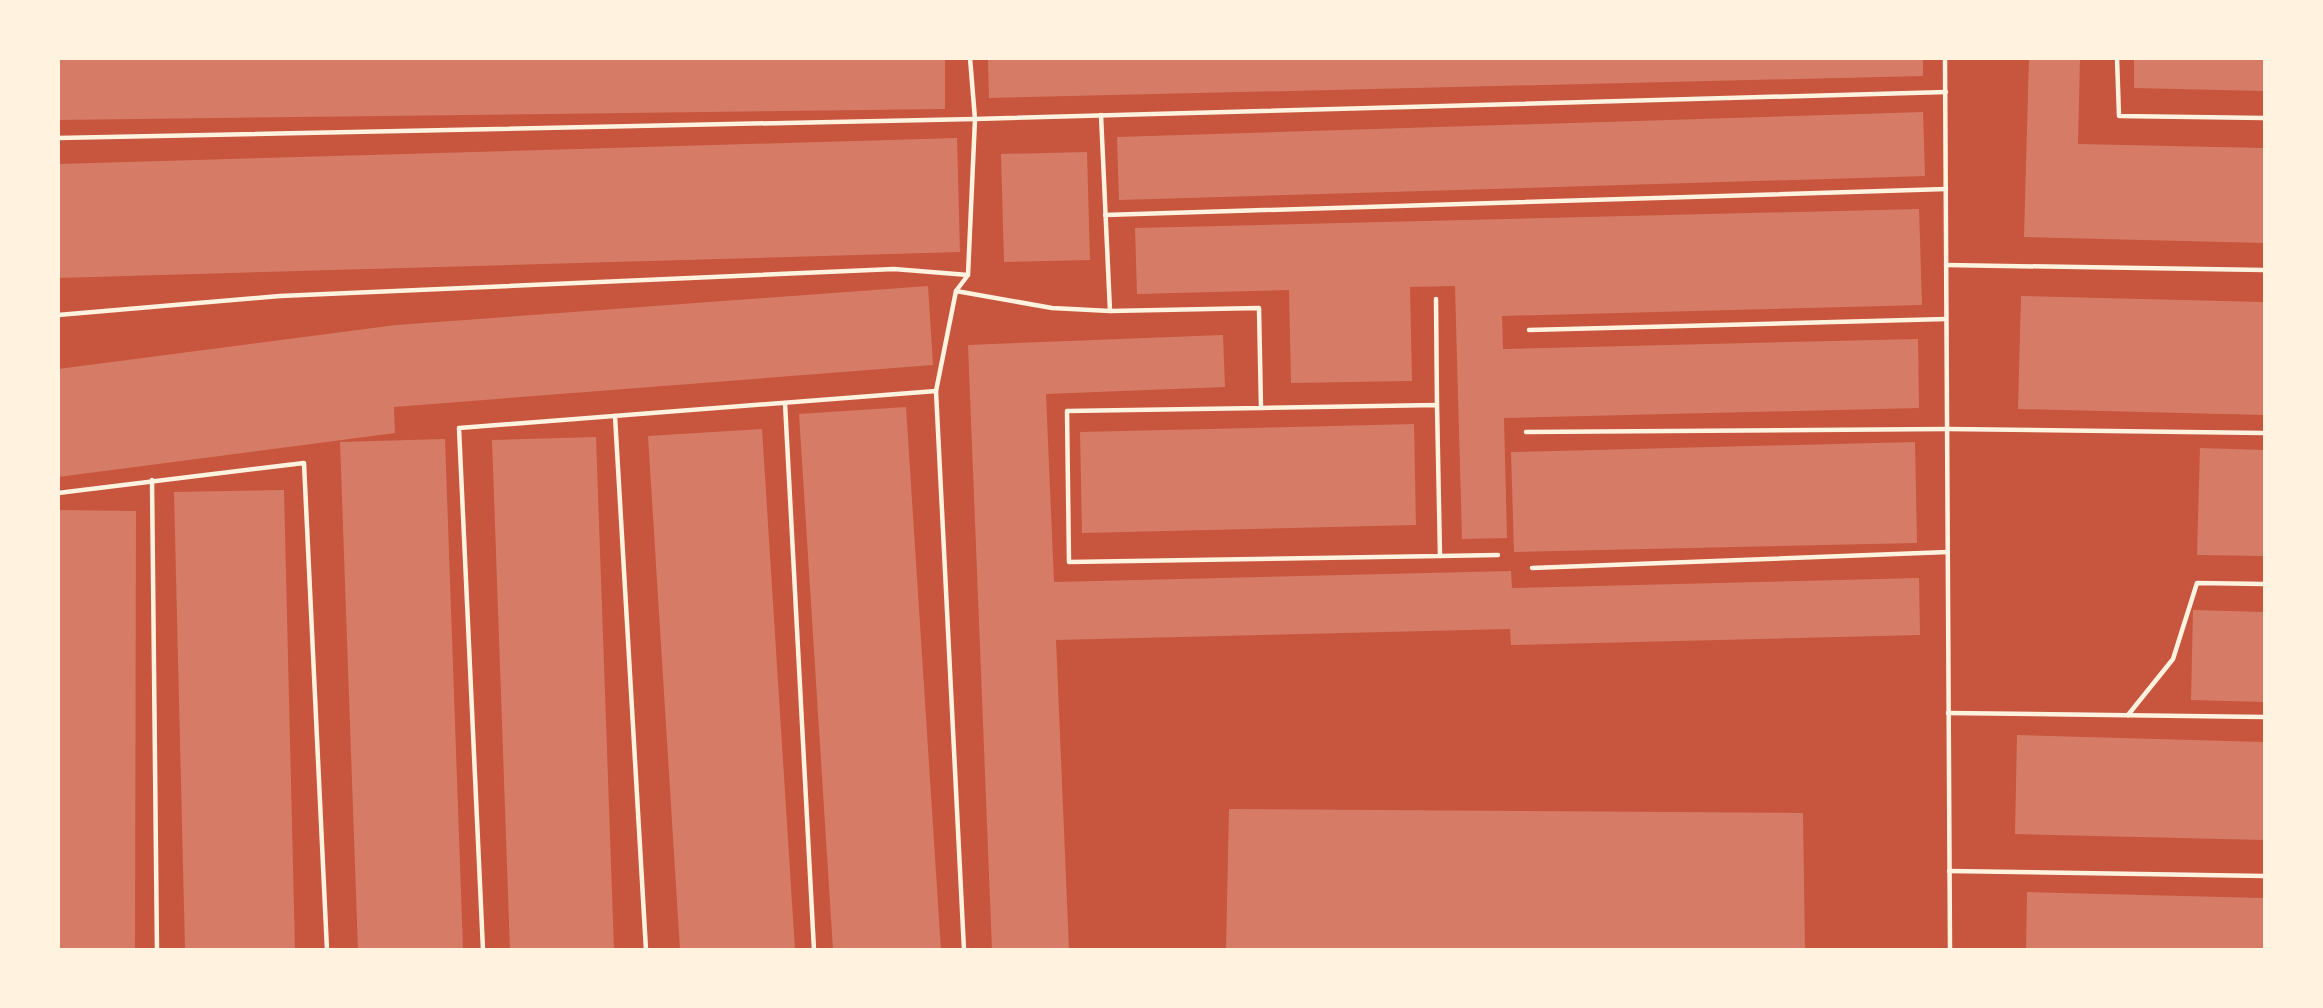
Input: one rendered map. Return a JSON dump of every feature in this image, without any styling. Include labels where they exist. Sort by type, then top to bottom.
[{"type":"lane","points":[[964,950],[936,391],[956,291],[968,275],[975,119],[970,58]]},
{"type":"lane","points":[[1946,58],[1950,950]]},
{"type":"lane","points":[[2118,58],[2119,116],[2265,118]]},
{"type":"lane","points":[[58,138],[975,119],[1946,92]]},
{"type":"lane","points":[[1101,115],[1110,311]]},
{"type":"lane","points":[[1105,215],[1946,189]]},
{"type":"lane","points":[[1946,265],[2265,270]]},
{"type":"lane","points":[[58,315],[280,296],[894,269],[968,275]]},
{"type":"lane","points":[[956,291],[1052,308],[1110,311],[1259,308],[1261,408]]},
{"type":"lane","points":[[1436,298],[1440,556]]},
{"type":"lane","points":[[1529,330],[1946,319]]},
{"type":"lane","points":[[483,950],[459,428],[936,391]]},
{"type":"lane","points":[[784,403],[814,950]]},
{"type":"lane","points":[[1437,405],[1067,411],[1069,562],[1498,555]]},
{"type":"lane","points":[[615,416],[646,950]]},
{"type":"lane","points":[[1526,432],[1947,429],[2265,434]]},
{"type":"lane","points":[[58,493],[304,463],[327,950]]},
{"type":"lane","points":[[152,480],[156,950]]},
{"type":"lane","points":[[1532,568],[1948,552]]},
{"type":"lane","points":[[2128,715],[2173,659],[2198,583],[2265,584]]},
{"type":"lane","points":[[1948,713],[2265,717]]},
{"type":"lane","points":[[1949,871],[2265,876]]},
{"type":"building","points":[[58,58],[945,58],[945,109],[58,120]]},
{"type":"building","points":[[988,58],[1923,58],[1923,76],[989,98]]},
{"type":"building","points":[[2029,58],[2080,58],[2078,144],[2264,148],[2264,243],[2024,237]]},
{"type":"building","points":[[2134,58],[2264,58],[2264,91],[2134,88]]},
{"type":"building","points":[[1923,112],[1925,176],[1119,200],[1117,137]]},
{"type":"building","points":[[957,138],[960,252],[58,278],[58,164]]},
{"type":"building","points":[[1087,152],[1090,260],[1004,262],[1001,154]]},
{"type":"building","points":[[1919,209],[1922,305],[1502,316],[1503,349],[1918,339],[1919,408],[1504,418],[1507,538],[1462,539],[1455,286],[1410,287],[1412,381],[1291,383],[1289,290],[1137,294],[1135,228]]},
{"type":"building","points":[[928,286],[933,365],[394,407],[395,433],[58,477],[58,369],[396,325]]},
{"type":"building","points":[[2021,296],[2264,302],[2264,415],[2018,409]]},
{"type":"building","points":[[1223,335],[1225,387],[1046,394],[1054,582],[1511,571],[1512,588],[1919,578],[1920,635],[1511,645],[1510,629],[1056,640],[1069,950],[992,950],[968,345]]},
{"type":"building","points":[[906,407],[941,950],[833,950],[799,414]]},
{"type":"building","points":[[1414,424],[1416,525],[1082,533],[1080,432]]},
{"type":"building","points":[[762,429],[795,950],[680,950],[648,436]]},
{"type":"building","points":[[596,437],[614,950],[510,950],[492,440]]},
{"type":"building","points":[[445,439],[463,950],[358,950],[340,442]]},
{"type":"building","points":[[1915,442],[1917,543],[1514,552],[1511,452]]},
{"type":"building","points":[[2200,448],[2264,450],[2264,556],[2197,555]]},
{"type":"building","points":[[284,490],[295,950],[185,950],[174,492]]},
{"type":"building","points":[[58,510],[136,511],[135,950],[58,950]]},
{"type":"building","points":[[2193,610],[2264,612],[2264,702],[2191,700]]},
{"type":"building","points":[[2017,735],[2264,742],[2264,840],[2015,834]]},
{"type":"building","points":[[1229,809],[1803,813],[1805,950],[1226,950]]},
{"type":"building","points":[[2027,892],[2264,898],[2264,950],[2026,950]]}]
